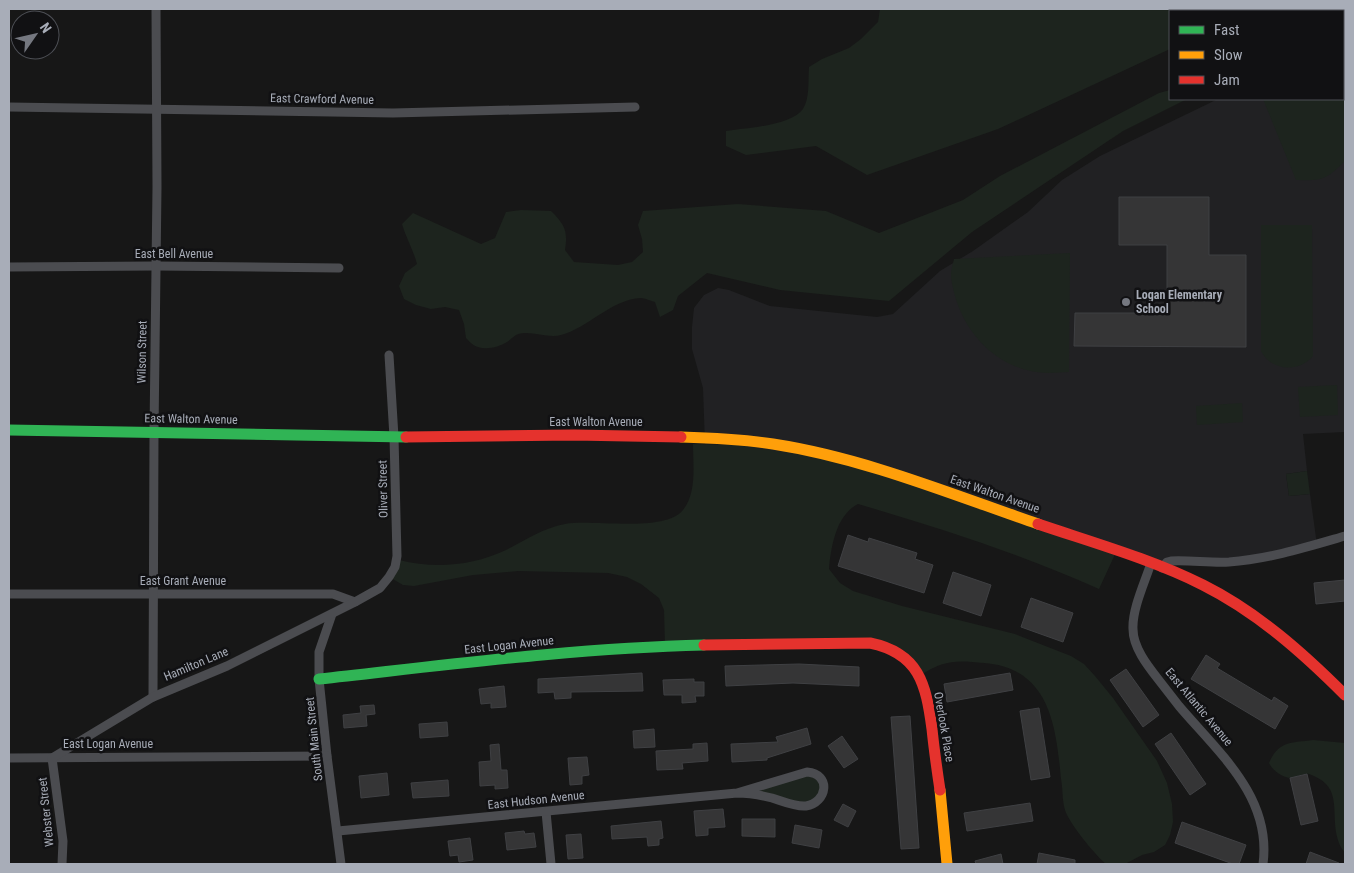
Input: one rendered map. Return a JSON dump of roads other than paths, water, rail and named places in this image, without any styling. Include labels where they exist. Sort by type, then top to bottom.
[{"type":"main road","name":"East Walton Avenue","points":[[9,430],[394,437],[572,435],[686,437],[740,440],[833,456],[914,480],[1151,563],[1210,589],[1260,620],[1283,637],[1313,663],[1345,695]]},
{"type":"main road","name":"Overlook Place","points":[[701,645],[870,643],[894,649],[903,655],[919,676],[929,713],[947,864]]},
{"type":"main road","name":"East Logan Avenue","points":[[319,679],[565,653],[701,645]]},
{"type":"street","name":"Wilson Street","points":[[153,697],[156,9]]},
{"type":"street","name":"East Crawford Avenue","points":[[9,107],[393,113],[635,107]]},
{"type":"street","name":"East Bell Avenue","points":[[9,267],[339,268]]},
{"type":"street","name":"Oliver Street","points":[[355,602],[380,588],[389,577],[397,556],[394,437],[389,355]]},
{"type":"street","points":[[1162,568],[1167,562],[1171,561],[1229,562],[1288,553],[1345,536]]},
{"type":"street","name":"East Atlantic Avenue","points":[[1151,563],[1134,616],[1133,630],[1137,647],[1148,666],[1228,760],[1242,781],[1260,817],[1264,837],[1263,864]]},
{"type":"street","name":"East Grant Avenue","points":[[9,594],[333,594],[355,602]]},
{"type":"street","name":"Hamilton Lane","points":[[52,758],[153,697],[227,666],[355,602]]},
{"type":"street","name":"South Main Street","points":[[332,614],[319,652],[319,679],[341,864]]},
{"type":"street","name":"East Logan Avenue","points":[[9,758],[327,756]]},
{"type":"street","name":"Webster Street","points":[[52,758],[63,841],[62,864]]},
{"type":"street","name":"East Hudson Avenue","points":[[338,831],[737,793],[754,794],[806,806],[815,803],[821,798],[824,790],[821,777],[815,773],[807,772],[737,793]]},
{"type":"street","points":[[546,812],[551,864]]},
{"type":"place","name":"Logan Elementary School","points":[[1126,302]]}]
